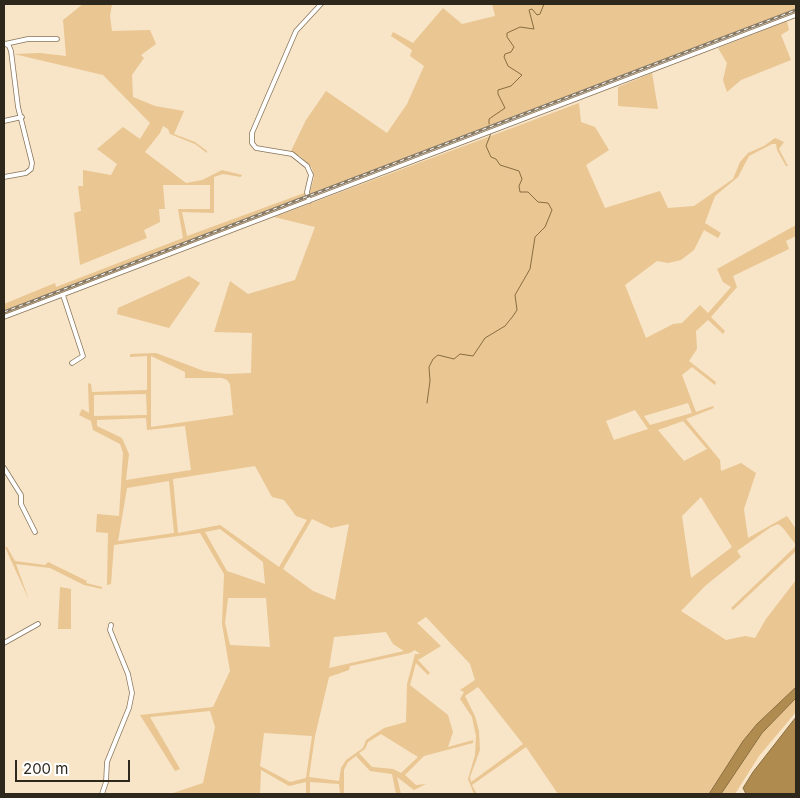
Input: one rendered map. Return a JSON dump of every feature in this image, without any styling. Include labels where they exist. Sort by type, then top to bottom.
[{"type":"street","points":[[309,201],[307,192],[311,176],[307,166],[292,154],[254,147],[252,133],[296,31],[322,4]]},
{"type":"street","points":[[4,318],[796,15]]},
{"type":"street","points":[[4,44],[28,39],[57,39]]},
{"type":"street","points":[[4,44],[12,51],[32,166],[26,173],[4,177]]},
{"type":"street","points":[[4,121],[22,117]]},
{"type":"street","points":[[62,295],[83,356],[72,363]]},
{"type":"street","points":[[4,468],[22,495],[21,504],[34,532]]},
{"type":"street","points":[[4,643],[38,624]]},
{"type":"street","points":[[102,794],[106,782],[106,762],[129,708],[132,693],[128,674],[110,630],[111,626]]},
{"type":"shaded area","points":[[83,4],[112,4],[110,16],[112,31],[150,30],[156,44],[141,55],[144,58],[132,75],[133,97],[155,106],[184,111],[174,134],[195,142],[207,153],[195,144],[170,134],[168,129],[163,126],[160,133],[145,152],[186,183],[202,180],[222,170],[242,175],[241,177],[223,174],[214,177],[214,213],[182,212],[187,236],[307,192],[307,196],[4,311],[4,304],[55,283],[56,287],[183,238],[178,209],[210,209],[210,185],[163,185],[165,209],[159,209],[160,222],[144,230],[147,238],[80,265],[74,213],[81,211],[78,186],[83,186],[83,170],[111,175],[117,164],[97,149],[123,127],[140,139],[150,123],[103,75],[14,54],[40,53],[66,56],[63,20]]},
{"type":"shaded area","points":[[492,4],[796,4],[796,9],[309,195],[314,178],[312,168],[300,156],[290,153],[306,120],[326,91],[387,133],[407,104],[424,66],[410,56],[412,50],[391,36],[393,32],[413,43],[443,8],[462,24],[495,16]]},
{"type":"shaded area","points":[[787,21],[789,30],[781,35],[791,60],[741,80],[727,92],[723,80],[727,63],[718,48]]},
{"type":"shaded area","points":[[652,73],[658,109],[618,106],[618,87]]},
{"type":"shaded area","points":[[579,103],[581,122],[595,127],[609,150],[586,165],[605,208],[660,191],[668,208],[694,206],[733,179],[740,162],[748,153],[764,146],[775,138],[784,142],[779,149],[788,166],[786,166],[777,150],[776,144],[772,144],[749,156],[738,177],[715,196],[705,223],[721,233],[718,238],[704,230],[694,250],[681,260],[668,263],[657,261],[625,285],[646,338],[673,324],[682,323],[700,305],[708,313],[731,287],[723,282],[717,269],[796,225],[796,236],[786,241],[789,249],[733,276],[737,287],[711,317],[725,331],[723,334],[708,320],[696,331],[697,349],[689,361],[716,382],[715,385],[692,367],[682,375],[696,412],[713,406],[714,408],[686,419],[720,460],[721,471],[741,463],[756,473],[744,509],[748,538],[787,516],[796,529],[796,545],[778,524],[737,551],[741,557],[705,586],[681,611],[726,640],[745,636],[755,638],[766,619],[796,580],[796,687],[757,724],[743,741],[709,794],[558,794],[526,747],[472,785],[477,794],[474,794],[468,779],[475,755],[476,736],[472,717],[460,699],[464,692],[460,690],[475,680],[470,664],[426,617],[417,623],[441,646],[418,660],[430,673],[428,675],[416,663],[410,685],[448,715],[453,732],[448,747],[473,740],[473,743],[424,756],[405,775],[416,785],[426,784],[414,790],[397,777],[401,794],[396,794],[392,774],[370,771],[356,756],[348,762],[344,770],[344,794],[340,794],[339,784],[310,782],[310,794],[306,794],[306,782],[289,786],[261,770],[260,794],[170,794],[203,783],[215,727],[210,711],[150,717],[180,769],[175,771],[140,715],[213,707],[230,671],[222,624],[224,574],[200,533],[114,545],[111,584],[107,585],[108,533],[96,532],[97,514],[119,516],[123,453],[120,444],[93,430],[91,421],[79,415],[82,409],[89,413],[88,383],[91,384],[92,392],[147,390],[147,356],[130,357],[130,354],[156,353],[204,371],[226,374],[251,373],[252,333],[214,332],[230,281],[248,294],[295,280],[315,227],[274,217]],"holes":[[[151,356],[185,372],[185,378],[222,378],[230,384],[233,415],[151,427]],[[146,394],[147,415],[94,416],[94,395]],[[688,403],[692,413],[650,425],[644,416]],[[635,410],[648,429],[614,440],[606,421]],[[146,418],[147,430],[185,426],[191,470],[126,480],[129,454],[122,438],[97,426],[97,420]],[[683,421],[707,449],[684,461],[658,430]],[[255,466],[272,497],[284,500],[296,516],[307,520],[279,567],[220,525],[178,533],[173,479]],[[169,481],[174,533],[118,541],[127,488]],[[701,497],[732,547],[691,578],[682,516]],[[312,519],[331,528],[349,524],[335,600],[313,591],[283,569]],[[220,529],[263,562],[265,584],[227,571],[205,532]],[[228,598],[266,598],[270,647],[230,645],[225,623]],[[386,632],[393,644],[404,651],[329,668],[334,637]],[[415,650],[420,654],[415,654],[407,684],[406,722],[384,728],[366,740],[363,748],[346,760],[341,768],[339,781],[309,777],[315,736],[329,677],[349,670],[350,666],[410,653]],[[478,687],[523,744],[471,782],[470,777],[480,750],[479,731],[475,716],[465,696]],[[264,733],[312,736],[306,778],[290,782],[260,766]],[[381,734],[418,757],[401,773],[393,769],[372,767],[359,753],[365,749],[368,742]]]},
{"type":"shaded area","points":[[308,199],[4,316],[4,313]]},
{"type":"shaded area","points":[[189,276],[200,283],[169,328],[117,314],[118,308]]},
{"type":"shaded area","points":[[796,546],[796,551],[733,610],[731,608]]},
{"type":"shaded area","points":[[5,547],[7,547],[15,561],[45,565],[48,562],[87,581],[86,583],[102,587],[102,589],[84,585],[50,568],[16,564],[29,600]]},
{"type":"shaded area","points":[[60,587],[71,589],[71,629],[58,629]]},
{"type":"shaded area","points":[[796,687],[796,698],[762,733],[721,794],[709,794],[743,741],[757,724]]},
{"type":"shaded area","points":[[796,698],[796,712],[759,756],[735,794],[721,794],[762,733]]},
{"type":"shaded area","points":[[796,717],[796,794],[746,794],[743,788],[753,772]]},
{"type":"waterway","points":[[489,124],[489,119],[505,108],[498,90],[511,86],[522,75],[508,66],[504,57],[514,47],[507,37],[507,33],[520,27],[534,29],[529,10],[532,9],[537,15],[540,14],[544,4]]},
{"type":"waterway","points":[[427,403],[430,381],[429,367],[433,359],[438,355],[454,359],[460,354],[473,356],[485,338],[505,326],[517,310],[515,295],[530,269],[535,237],[545,227],[552,210],[548,203],[538,202],[528,192],[520,192],[519,186],[522,179],[519,171],[500,165],[496,159],[491,157],[486,146],[491,133]]},
{"type":"railway","points":[[4,312],[796,10]]}]
